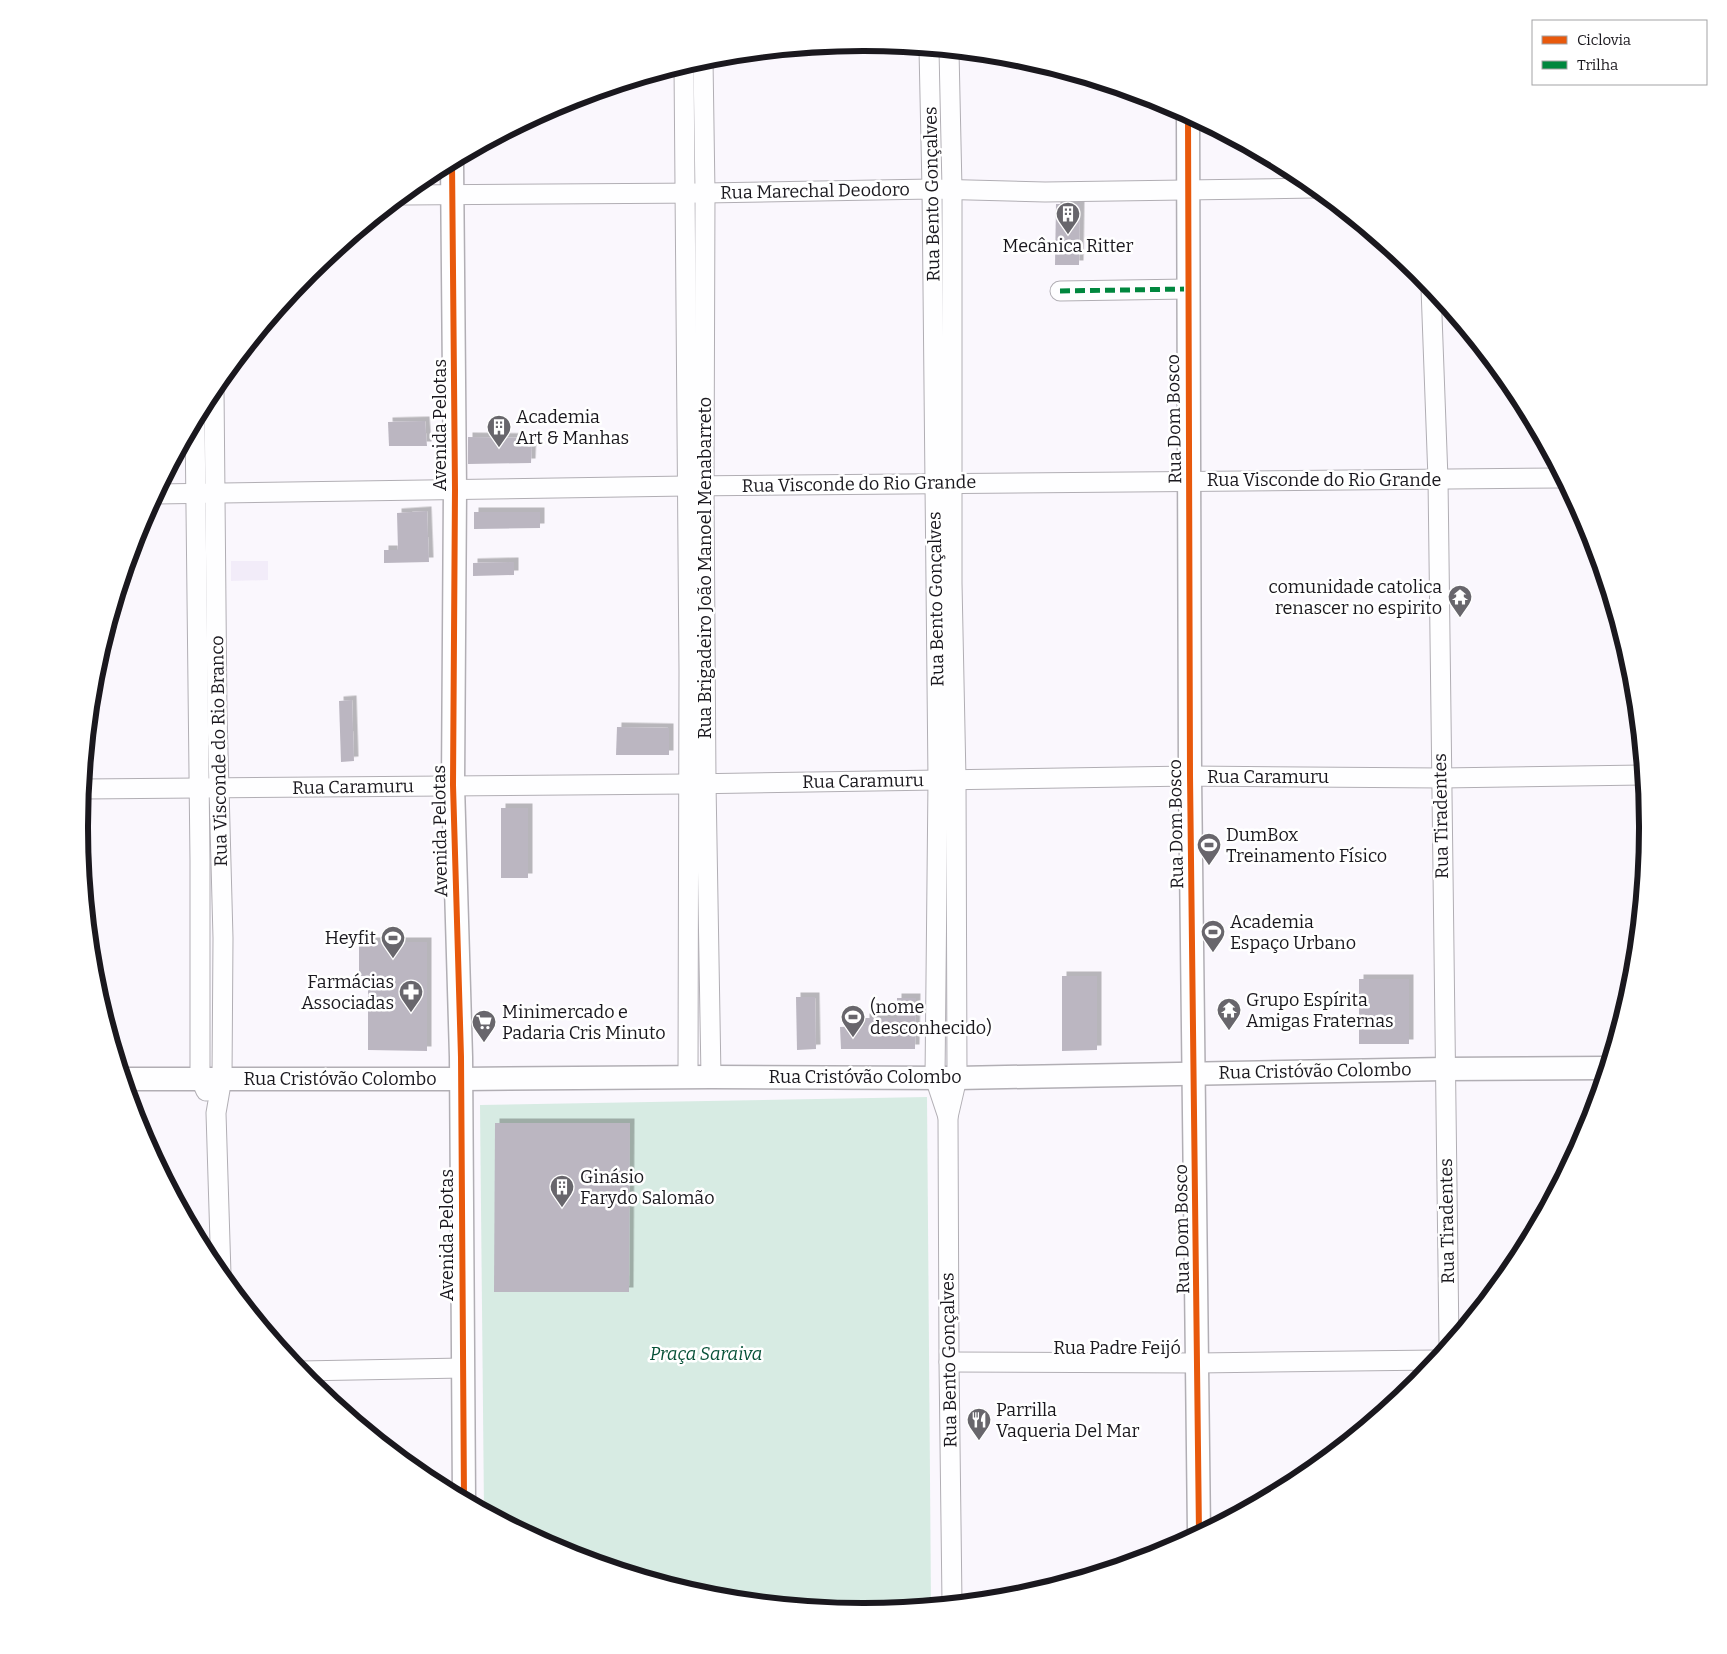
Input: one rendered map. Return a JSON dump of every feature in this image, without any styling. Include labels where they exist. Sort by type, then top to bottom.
[{"type":"street","name":"Rua Bento Gonçalves","points":[[929,54],[932,189],[942,282],[947,780],[957,1078],[948,1117],[952,1597]]},
{"type":"street","name":"Rua Bento Gonçalves","points":[[942,282],[952,189],[949,56]]},
{"type":"street","name":"Rua Brigadeiro João Manoel Menabarreto","points":[[696,486],[705,193],[703,68]]},
{"type":"street","name":"Rua Brigadeiro João Manoel Menabarreto","points":[[684,73],[685,194],[696,486],[697,671],[697,783],[687,870],[688,1077]]},
{"type":"street","name":"Rua Dom Bosco","points":[[1188,122],[1190,776],[1200,1526]]},
{"type":"street","name":"Avenida Pelotas","points":[[452,170],[455,490],[453,785],[461,1079],[464,1491]]},
{"type":"street","name":"Rua Marechal Deodoro","points":[[416,194],[685,194],[932,189],[1045,192],[1303,188]]},
{"type":"street","points":[[1060,291],[1188,288]]},
{"type":"street","name":"Rua Tiradentes","points":[[1431,299],[1438,479],[1440,778],[1449,1336]]},
{"type":"street","name":"Rua Visconde do Rio Branco","points":[[202,422],[207,589],[217,714],[222,860],[223,938],[211,1078]]},
{"type":"street","name":"Rua Visconde do Rio Grande","points":[[163,494],[1190,480],[1556,478]]},
{"type":"street","name":"Rua Visconde do Rio Branco","points":[[207,589],[198,714],[199,937],[211,1078],[216,1113],[220,1260]]},
{"type":"street","points":[[198,714],[217,714]]},
{"type":"street","name":"Rua Caramuru","points":[[89,790],[1190,776],[1440,778],[1638,775]]},
{"type":"street","name":"Rua Bento Gonçalves","points":[[947,780],[935,1078],[948,1117]]},
{"type":"street","name":"Rua Brigadeiro João Manoel Menabarreto","points":[[697,783],[708,871],[711,1077]]},
{"type":"street","points":[[200,861],[222,860]]},
{"type":"street","points":[[687,870],[708,871]]},
{"type":"street","points":[[199,937],[223,938]]},
{"type":"street","name":"Rua Cristóvão Colombo","points":[[130,1079],[957,1078],[1600,1068]]},
{"type":"street","name":"Rua Padre Feijó","points":[[949,1362],[1198,1363],[1427,1360]]},
{"type":"street","points":[[309,1370],[463,1368]]},
{"type":"shaded area","points":[[231,561],[268,561],[268,580],[231,581]]},
{"type":"green space","name":"Praça Saraiva","points":[[927,1097],[931,1599],[864,1603],[813,1601],[762,1596],[712,1588],[614,1562],[520,1523],[484,1503],[480,1105]]},
{"type":"building","name":"Mecânica Ritter","points":[[1056,204],[1080,204],[1079,265],[1055,265]]},
{"type":"building","points":[[425,421],[427,446],[389,446],[388,422]]},
{"type":"building","name":"Academia Art & Manhas","points":[[468,437],[532,438],[531,463],[468,464]]},
{"type":"building","points":[[427,511],[429,562],[384,563],[384,550],[398,550],[397,513]]},
{"type":"building","points":[[474,512],[540,512],[540,528],[474,529]]},
{"type":"building","points":[[514,562],[514,575],[473,576],[473,563]]},
{"type":"building","points":[[352,700],[354,761],[341,762],[339,701]]},
{"type":"building","points":[[617,727],[669,728],[669,755],[616,755]]},
{"type":"building","points":[[501,808],[528,808],[528,878],[501,878]]},
{"type":"building","points":[[359,942],[427,942],[427,1051],[368,1050],[368,976],[359,976]]},
{"type":"building","points":[[1062,976],[1097,976],[1097,1050],[1062,1051]]},
{"type":"building","points":[[1359,979],[1409,979],[1409,1044],[1359,1044]]},
{"type":"building","points":[[796,997],[815,997],[816,1049],[797,1050]]},
{"type":"building","points":[[897,998],[916,998],[915,1049],[841,1049],[840,1027],[865,1026],[865,1018],[897,1018]]},
{"type":"building","name":"Ginásio Farydo Salomão","points":[[495,1123],[630,1123],[629,1292],[494,1292]]},
{"type":"marked path","points":[[1060,291],[1188,289]]},
{"type":"cycle path","points":[[1188,123],[1190,776],[1199,1527]]},
{"type":"cycle path","points":[[452,170],[455,489],[453,785],[461,1057],[464,1491]]},
{"type":"place","name":"Mecânica Ritter","points":[[1068,235]]},
{"type":"place","name":"Academia Art & Manhas","points":[[499,448]]},
{"type":"place","name":"comunidade catolica renascer no espirito","points":[[1460,618]]},
{"type":"place","name":"DumBox Treinamento Físico","points":[[1209,866]]},
{"type":"place","name":"Academia Espaço Urbano","points":[[1213,953]]},
{"type":"place","name":"Heyfit","points":[[393,959]]},
{"type":"place","name":"Farmácias Associadas","points":[[411,1013]]},
{"type":"place","name":"Grupo Espírita Amigas Fraternas","points":[[1229,1031]]},
{"type":"place","name":"(nome desconhecido)","points":[[853,1038]]},
{"type":"place","name":"Minimercado e Padaria Cris Minuto","points":[[484,1043]]},
{"type":"place","name":"Ginásio Farydo Salomão","points":[[562,1208]]},
{"type":"place","name":"Parrilla Vaqueria Del Mar","points":[[979,1441]]}]
